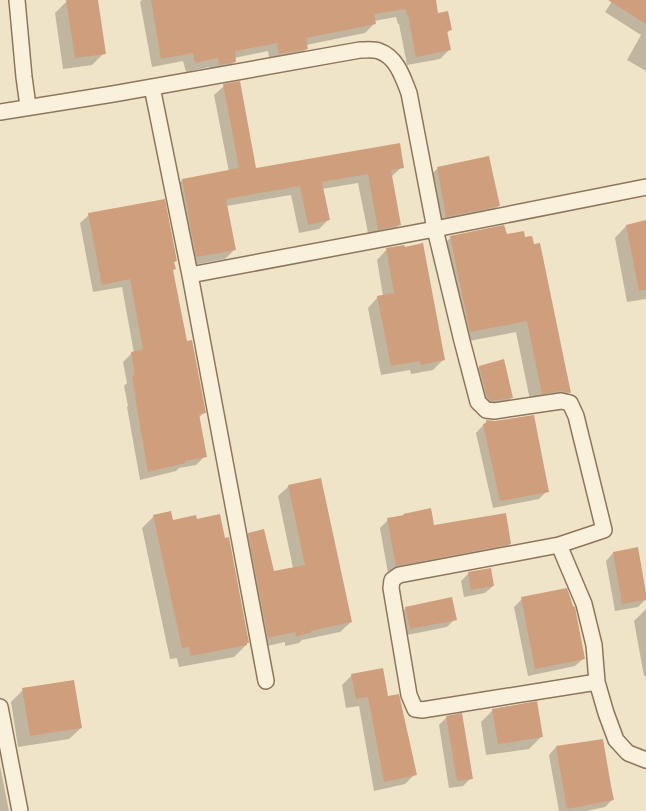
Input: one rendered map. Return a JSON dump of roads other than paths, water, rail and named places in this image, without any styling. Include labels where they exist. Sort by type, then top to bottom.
[{"type":"street","points":[[17,0],[28,106]]},
{"type":"street","points":[[0,112],[360,50],[379,51],[392,59],[409,93],[435,229],[478,402],[486,410],[494,411],[561,401],[570,403],[576,416],[604,530],[559,545],[409,572],[392,580],[391,588],[410,696],[415,709],[422,710],[597,682]]},
{"type":"street","points":[[152,87],[190,275],[266,681]]},
{"type":"street","points":[[190,275],[646,187]]},
{"type":"street","points":[[559,545],[584,604],[594,645],[597,682],[616,740],[628,753],[646,760]]},
{"type":"street","points":[[0,707],[20,811]]}]
